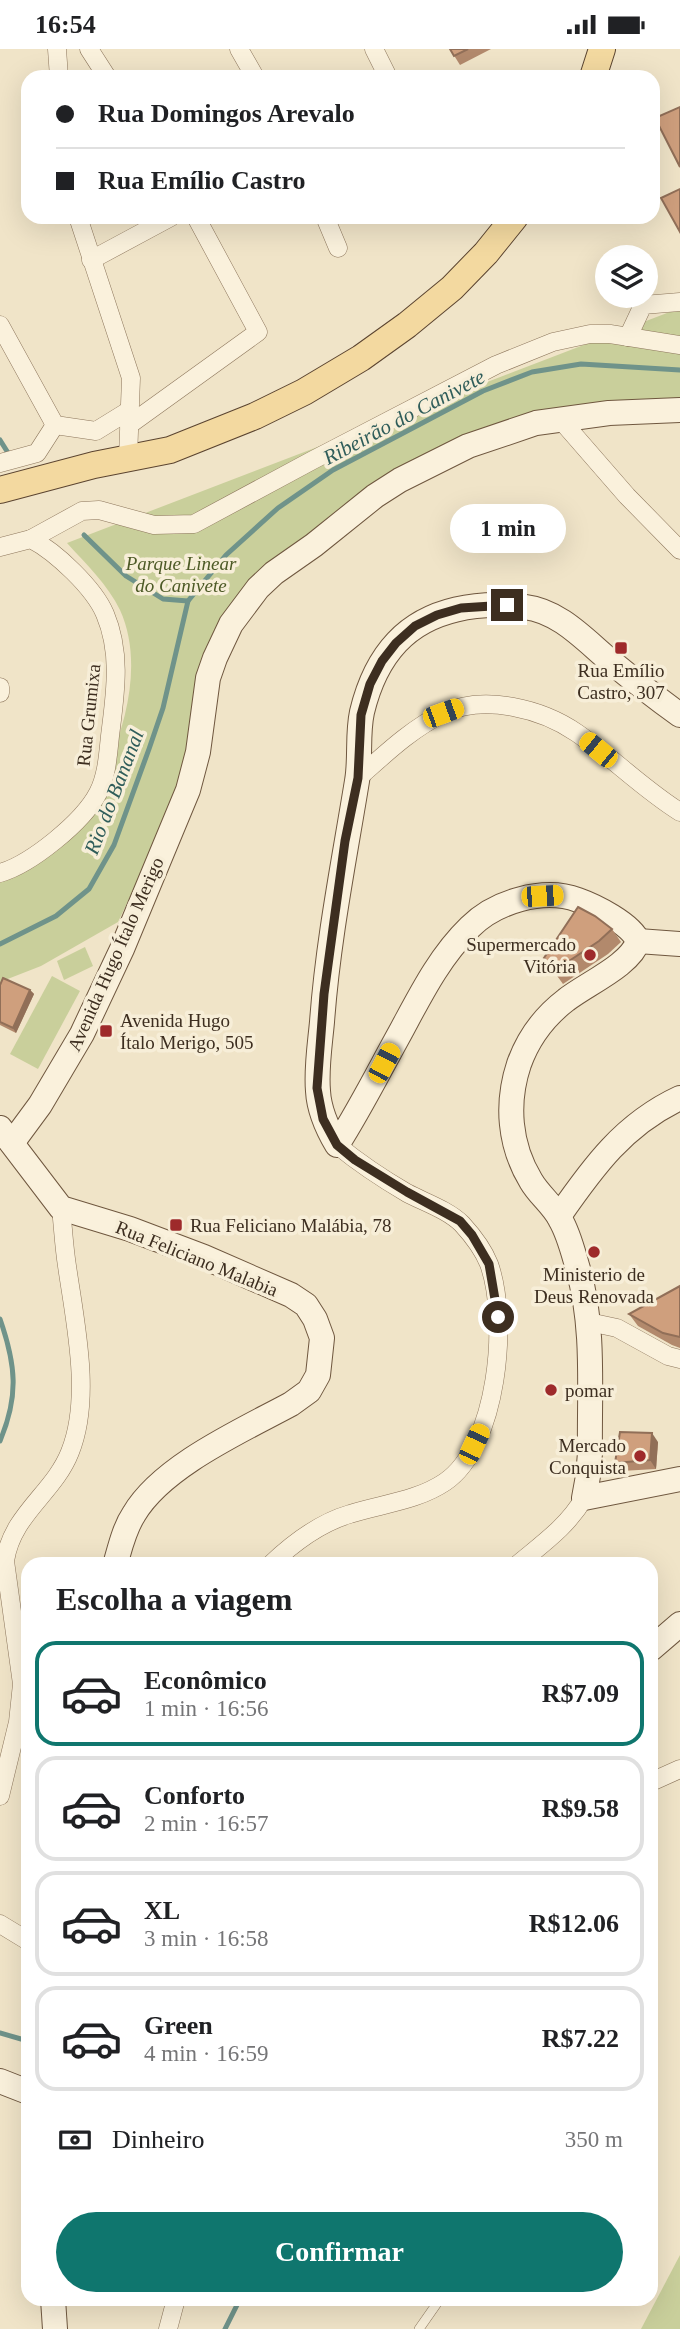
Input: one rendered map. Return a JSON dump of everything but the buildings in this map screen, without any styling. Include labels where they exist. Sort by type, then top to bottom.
[{"type":"main road","points":[[595,70],[602,49]]},
{"type":"main road","points":[[0,490],[170,450],[213,435],[304,392],[361,358],[407,325],[452,288],[509,224]]},
{"type":"street","points":[[57,49],[58,70]]},
{"type":"street","points":[[89,49],[102,70]]},
{"type":"street","points":[[239,49],[251,70]]},
{"type":"street","points":[[374,49],[384,70]]},
{"type":"street","points":[[80,224],[131,378],[128,458]]},
{"type":"street","points":[[91,260],[158,224]]},
{"type":"street","points":[[55,425],[96,431],[129,417],[258,332],[200,224]]},
{"type":"street","points":[[328,224],[338,248]]},
{"type":"street","points":[[628,337],[643,305],[680,302]]},
{"type":"street","points":[[0,325],[55,425]]},
{"type":"street","points":[[0,547],[33,541],[82,511],[99,510],[120,518],[154,525],[194,524],[496,365],[553,342],[590,334],[610,334],[680,345]]},
{"type":"street","name":"Avenida Hugo Ítalo Merigo","points":[[61,1208],[6,1136],[40,1105],[82,1034],[127,937],[188,790],[198,752],[208,678],[231,624],[248,599],[274,573],[400,480],[443,457],[480,441],[536,423],[609,413],[680,410]]},
{"type":"street","points":[[560,419],[626,496],[680,550]]},
{"type":"street","points":[[0,463],[37,453],[55,425]]},
{"type":"street","name":"Rua Grumixa","points":[[0,873],[21,864],[67,830],[98,793],[107,762],[116,683],[113,641],[105,613],[85,583],[33,541]]},
{"type":"street","points":[[278,1557],[321,1525],[347,1514],[428,1492],[446,1481],[468,1458],[481,1430],[497,1367],[499,1333],[496,1300],[489,1264],[481,1247],[460,1221],[355,1160],[337,1145],[323,1119],[318,1097],[317,1077],[324,994],[338,887],[358,778],[361,715],[370,684],[382,661],[396,643],[415,626],[437,615],[461,608],[507,605],[529,607],[548,613],[575,630],[680,715]]},
{"type":"street","points":[[0,687],[0,693]]},
{"type":"street","points":[[358,778],[383,755],[443,713],[461,707],[510,707],[557,720],[680,812]]},
{"type":"street","points":[[337,1145],[359,1110],[422,991],[453,945],[472,925],[497,909],[518,900],[559,895],[588,903],[631,930],[638,941],[636,950],[563,1002],[542,1023],[528,1042],[513,1086],[510,1110],[513,1136],[530,1180],[559,1216],[567,1233],[589,1322],[590,1453],[584,1498],[566,1522],[526,1557]]},
{"type":"street","points":[[638,941],[680,944]]},
{"type":"street","points":[[559,1216],[613,1146],[657,1109],[680,1098]]},
{"type":"street","points":[[21,1676],[5,1561],[6,1549],[14,1530],[64,1466],[76,1435],[79,1414],[77,1342],[61,1208]]},
{"type":"street","name":"Rua Feliciano Malabia","points":[[61,1208],[130,1229],[291,1295],[306,1305],[315,1319],[322,1339],[318,1375],[309,1391],[173,1472],[151,1492],[134,1514],[117,1557]]},
{"type":"street","points":[[589,1322],[617,1328],[668,1356],[680,1359]]},
{"type":"street","points":[[584,1498],[680,1479]]},
{"type":"street","points":[[658,1643],[680,1624]]},
{"type":"street","points":[[0,1796],[18,1722],[21,1693]]},
{"type":"street","points":[[658,1779],[680,1769]]},
{"type":"street","points":[[0,1924],[21,1937]]},
{"type":"street","points":[[0,2081],[21,2089]]},
{"type":"street","points":[[53,2306],[55,2329]]},
{"type":"street","points":[[168,2329],[174,2306]]},
{"type":"lane","points":[[419,2329],[435,2306]]},
{"type":"green space","name":"Parque Linear do Canivete","points":[[680,308],[680,403],[622,406],[412,471],[218,636],[187,757],[160,834],[118,922],[41,966],[0,982],[0,883],[49,856],[70,838],[107,767],[125,715],[130,688],[128,635],[120,610],[103,583],[67,543]]},
{"type":"green space","points":[[85,947],[93,966],[64,980],[57,961]]},
{"type":"green space","points":[[52,976],[80,991],[38,1069],[10,1054]]},
{"type":"green space","points":[[680,2255],[680,2329],[641,2329],[653,2306],[658,2306],[658,2297]]},
{"type":"waterway","name":"Ribeirão do Canivete","points":[[0,944],[56,916],[89,889],[114,845],[149,749],[163,708],[188,601],[226,555],[278,508],[333,470],[483,391],[532,372],[581,364],[680,370]]},
{"type":"waterway","points":[[0,440],[10,456]]},
{"type":"waterway","points":[[84,535],[126,576],[163,599],[188,601]]},
{"type":"waterway","name":"Rio do Bananal","points":[[0,1319],[9,1351],[13,1380],[13,1395],[0,1441]]},
{"type":"waterway","name":"Rio do Bananal","points":[[0,2033],[21,2039]]},
{"type":"waterway","name":"Rio do Bananal","points":[[225,2329],[236,2306]]},
{"type":"place","name":"Rua Emílio Castro, 307","points":[[621,648]]},
{"type":"place","name":"Supermercado Vitória","points":[[590,955]]},
{"type":"place","name":"Avenida Hugo Ítalo Merigo, 505","points":[[106,1031]]},
{"type":"place","name":"Rua Feliciano Malábia, 78","points":[[176,1225]]},
{"type":"place","name":"Ministerio de Deus Renovada","points":[[594,1252]]},
{"type":"place","name":"pomar","points":[[551,1390]]},
{"type":"place","name":"Mercado Conquista","points":[[640,1456]]},
{"type":"route","points":[[498,1317],[489,1264],[472,1235],[460,1221],[355,1160],[337,1145],[323,1119],[317,1077],[324,994],[338,887],[358,778],[361,715],[370,684],[382,661],[396,643],[415,626],[437,615],[461,608],[507,605]]}]
